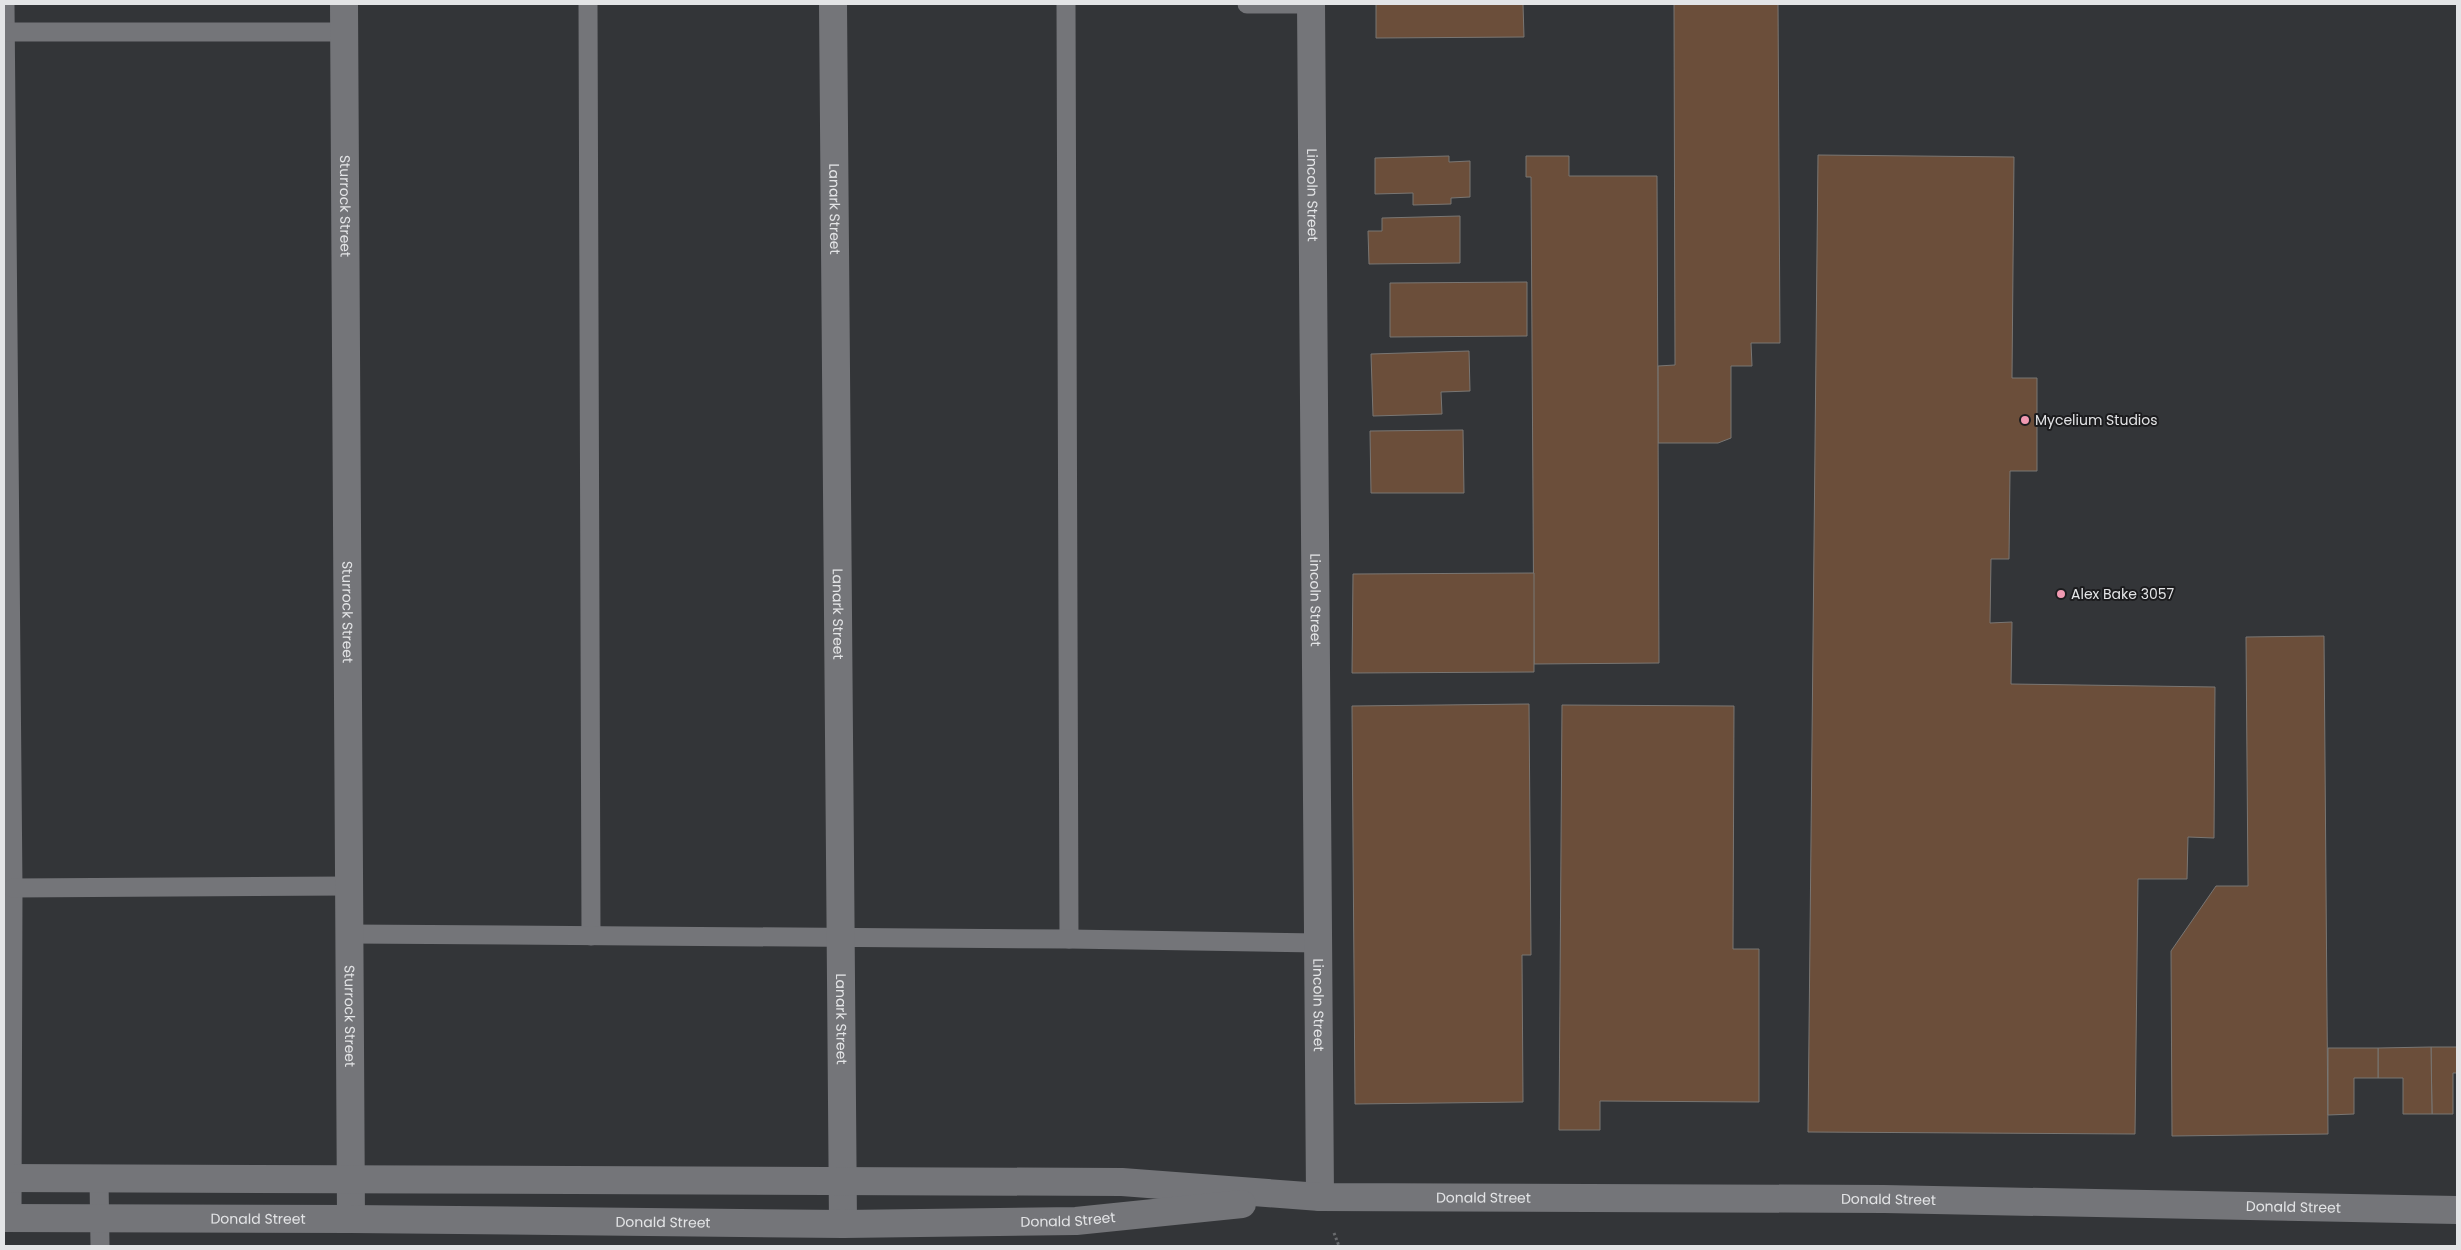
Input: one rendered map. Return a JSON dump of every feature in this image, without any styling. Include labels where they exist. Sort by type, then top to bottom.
[{"type":"street","name":"Sturrock Street","points":[[344,4],[351,1219]]},
{"type":"street","name":"Lanark Street","points":[[833,4],[839,938],[843,1224]]},
{"type":"street","name":"Lincoln Street","points":[[1311,4],[1320,1197]]},
{"type":"street","name":"Donald Street","points":[[8,1178],[1122,1182],[1320,1197],[1884,1199],[2457,1210]]},
{"type":"street","name":"Donald Street","points":[[8,1218],[843,1224],[1076,1221],[1320,1197]]},
{"type":"lane","points":[[5,4],[13,888],[8,1218]]},
{"type":"lane","points":[[588,4],[591,936]]},
{"type":"lane","points":[[1066,4],[1069,939]]},
{"type":"lane","points":[[1247,4],[1311,4]]},
{"type":"lane","points":[[5,32],[344,32]]},
{"type":"lane","points":[[13,888],[349,886]]},
{"type":"lane","points":[[349,934],[1069,939],[1318,944]]},
{"type":"lane","points":[[100,1179],[100,1246]]},
{"type":"building","points":[[1376,4],[1523,4],[1524,37],[1376,38]]},
{"type":"building","points":[[1674,4],[1778,4],[1780,343],[1751,343],[1752,366],[1731,366],[1731,438],[1718,443],[1658,443],[1658,366],[1675,365]]},
{"type":"building","points":[[1818,155],[2014,157],[2012,378],[2037,378],[2037,471],[2010,471],[2009,559],[1991,559],[1990,623],[2012,622],[2011,684],[2215,687],[2214,838],[2188,837],[2187,879],[2138,879],[2135,1134],[1808,1132]]},
{"type":"building","points":[[1449,156],[1449,162],[1470,161],[1470,197],[1451,198],[1451,204],[1413,205],[1413,193],[1375,194],[1375,158]]},
{"type":"building","points":[[1526,156],[1569,156],[1569,176],[1657,176],[1659,663],[1534,664],[1531,177],[1526,177]]},
{"type":"building","points":[[1460,216],[1460,263],[1369,264],[1368,231],[1382,231],[1382,218]]},
{"type":"building","points":[[1527,282],[1527,336],[1390,337],[1390,283]]},
{"type":"building","points":[[1469,351],[1470,391],[1441,392],[1442,414],[1373,416],[1371,354]]},
{"type":"building","points":[[1463,430],[1464,493],[1371,493],[1370,431]]},
{"type":"building","points":[[1534,573],[1534,672],[1352,673],[1353,574]]},
{"type":"building","points":[[2324,636],[2328,1134],[2172,1136],[2171,951],[2216,886],[2248,886],[2246,637]]},
{"type":"building","points":[[1529,704],[1531,955],[1522,955],[1523,1102],[1355,1104],[1352,706]]},
{"type":"building","points":[[1562,705],[1734,706],[1733,949],[1759,949],[1759,1102],[1600,1101],[1600,1130],[1559,1130]]},
{"type":"building","points":[[2431,1047],[2457,1047],[2457,1073],[2453,1073],[2453,1114],[2432,1114]]},
{"type":"building","points":[[2431,1047],[2432,1114],[2403,1114],[2403,1078],[2378,1078],[2378,1048]]},
{"type":"building","points":[[2328,1048],[2378,1048],[2378,1078],[2354,1078],[2354,1114],[2328,1115]]},
{"type":"place","name":"Mycelium Studios","points":[[2025,420]]},
{"type":"place","name":"Alex Bake 3057","points":[[2061,594]]}]
